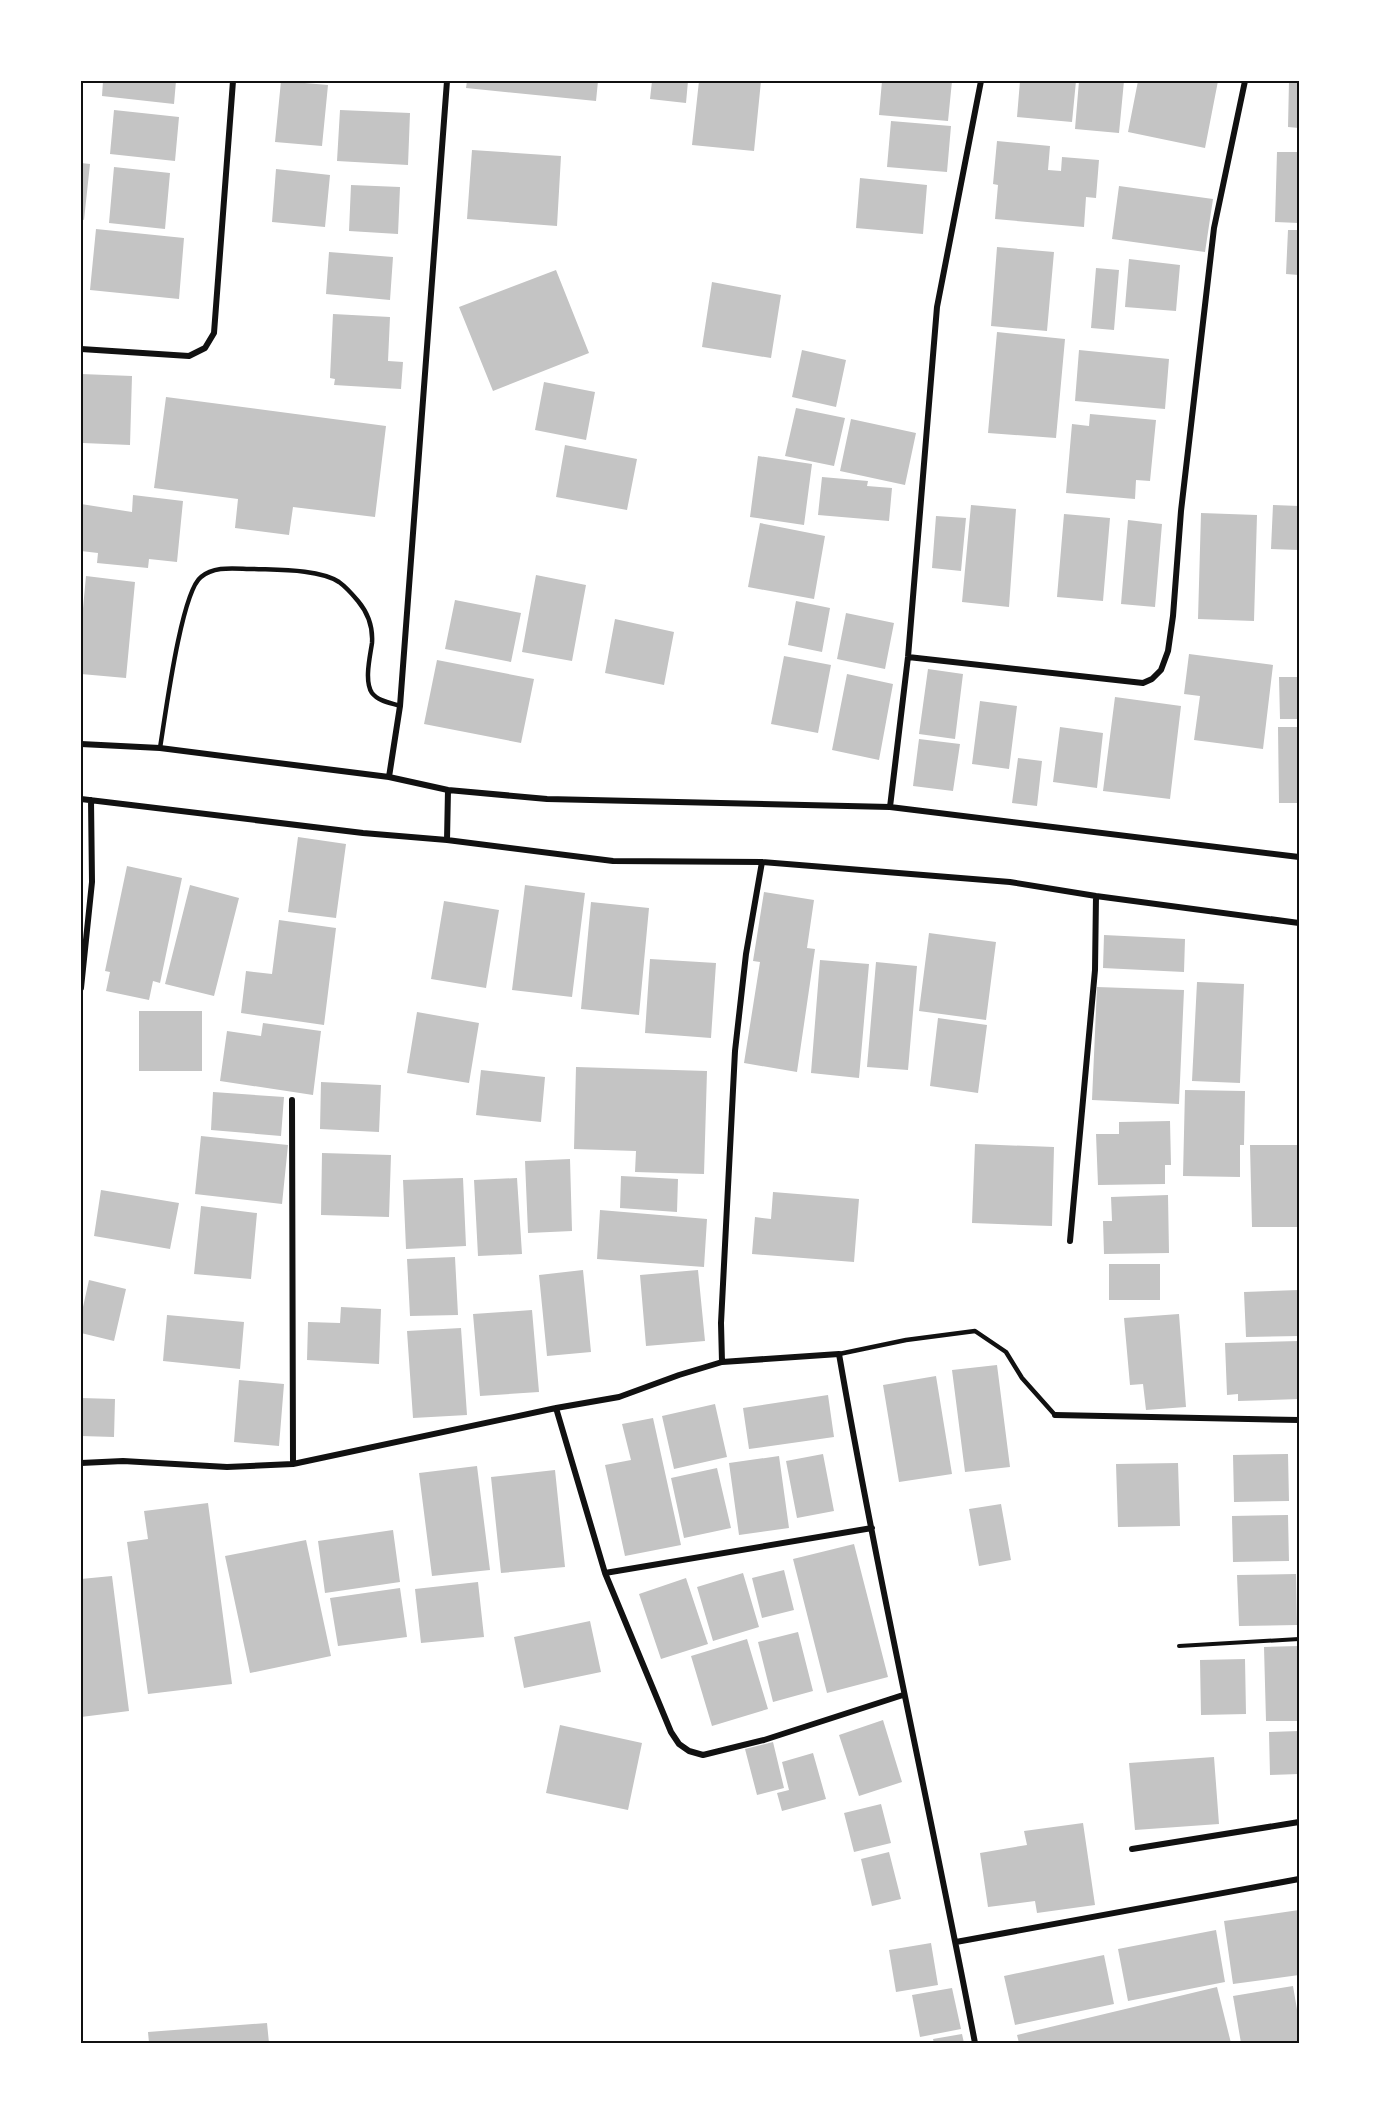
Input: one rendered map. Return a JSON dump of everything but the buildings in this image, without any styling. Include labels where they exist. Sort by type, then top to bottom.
[{"type":"street","points":[[81,350],[189,356],[205,348],[214,333],[233,81]]},
{"type":"street","points":[[389,777],[400,706],[447,81]]},
{"type":"street","points":[[890,807],[908,657],[937,307],[981,81]]},
{"type":"street","points":[[908,657],[1143,683],[1152,679],[1161,670],[1168,651],[1173,616],[1181,511],[1215,228],[1245,81]]},
{"type":"street","points":[[81,744],[160,748],[389,777],[448,790],[547,800],[890,807],[1299,857]]},
{"type":"street","points":[[447,840],[448,790]]},
{"type":"street","points":[[81,799],[614,861],[762,862],[1010,882],[1299,923]]},
{"type":"street","points":[[81,988],[92,882],[90,800]]},
{"type":"street","points":[[722,1362],[721,1323],[735,1051],[746,954],[762,862]]},
{"type":"street","points":[[1070,1241],[1095,970],[1096,896]]},
{"type":"street","points":[[292,1100],[292,1464]]},
{"type":"street","points":[[81,1463],[123,1461],[227,1467],[292,1464],[556,1408],[619,1397],[722,1362],[839,1354],[903,1695],[956,1942],[975,2043]]},
{"type":"street","points":[[556,1408],[605,1573],[671,1732],[679,1744],[689,1751],[703,1755],[764,1740],[903,1695]]},
{"type":"street","points":[[1054,1415],[1299,1419]]},
{"type":"street","points":[[605,1573],[872,1528]]},
{"type":"street","points":[[1132,1849],[1299,1822]]},
{"type":"street","points":[[956,1942],[1299,1880]]},
{"type":"lane","points":[[160,748],[178,642],[191,591],[204,574],[219,568],[281,570],[324,576],[338,582],[365,610],[373,633],[368,680],[371,691],[382,700],[400,706]]},
{"type":"lane","points":[[839,1354],[906,1340],[975,1331],[1006,1352],[1022,1378],[1054,1415]]},
{"type":"path","points":[[1179,1646],[1299,1639]]}]
